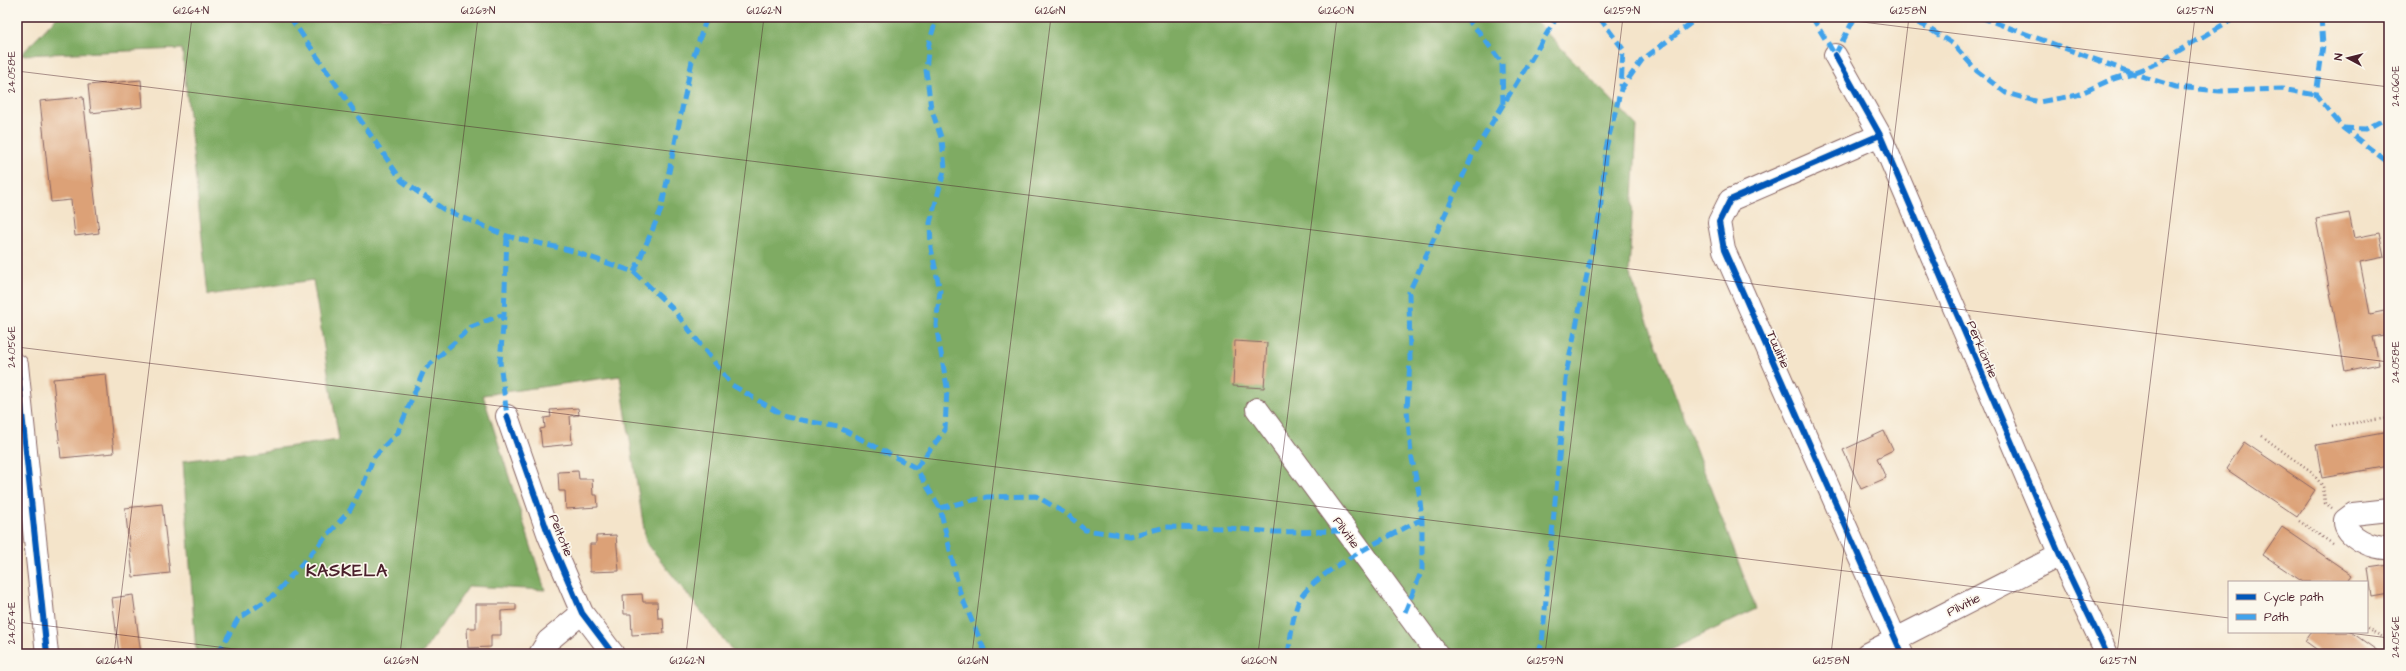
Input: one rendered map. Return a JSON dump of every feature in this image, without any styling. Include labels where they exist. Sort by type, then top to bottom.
[{"type":"street","name":"Perkiöntie","points":[[1835,55],[1880,135],[2060,555],[2107,654]]},
{"type":"street","name":"Tuulitie","points":[[1880,135],[1730,200],[1719,222],[1724,250],[1898,646]]},
{"type":"street","points":[[17,365],[48,654]]},
{"type":"street","name":"Pilvitie","points":[[1257,409],[1438,654]]},
{"type":"street","name":"Peltotie","points":[[507,416],[549,536],[582,612],[613,654]]},
{"type":"street","points":[[2350,525],[2389,510]]},
{"type":"street","points":[[2350,525],[2382,549],[2389,548]]},
{"type":"street","name":"Pilvitie","points":[[1867,654],[1898,646],[2060,555]]},
{"type":"street","points":[[540,654],[548,641],[582,612]]},
{"type":"path","points":[[2332,426],[2389,418]]},
{"type":"path","points":[[2262,436],[2312,473],[2323,486],[2325,503],[2350,525],[2333,544],[2299,521]]},
{"type":"path","points":[[2368,629],[2389,642]]},
{"type":"green space","points":[[57,17],[1531,17],[1637,126],[1629,272],[1756,609],[1662,654],[735,654],[646,542],[620,376],[483,395],[545,590],[469,586],[422,654],[196,654],[183,461],[339,440],[313,280],[208,295],[182,49],[21,55]]},
{"type":"building","points":[[141,80],[143,107],[91,113],[88,85]]},
{"type":"building","points":[[83,97],[99,233],[75,236],[71,200],[51,202],[40,101]]},
{"type":"building","points":[[2349,213],[2354,238],[2379,233],[2384,257],[2360,262],[2370,314],[2389,310],[2389,334],[2373,337],[2379,364],[2345,371],[2316,219]]},
{"type":"building","points":[[1235,341],[1267,343],[1264,388],[1233,386]]},
{"type":"building","points":[[106,374],[114,453],[61,458],[53,379]]},
{"type":"building","points":[[578,408],[579,415],[570,416],[572,444],[542,447],[540,429],[545,428],[544,418],[551,417],[550,410]]},
{"type":"building","points":[[1884,431],[1893,450],[1877,458],[1886,478],[1861,489],[1843,450]]},
{"type":"building","points":[[2389,432],[2389,466],[2322,478],[2316,445]]},
{"type":"building","points":[[2244,442],[2315,490],[2297,517],[2226,469]]},
{"type":"building","points":[[578,471],[579,479],[592,479],[593,495],[597,495],[598,507],[566,509],[565,491],[559,491],[558,472]]},
{"type":"building","points":[[162,504],[170,573],[133,577],[125,508]]},
{"type":"building","points":[[2282,527],[2352,575],[2348,581],[2302,581],[2263,555]]},
{"type":"building","points":[[616,535],[619,571],[590,572],[590,544],[596,544],[596,536]]},
{"type":"building","points":[[2389,565],[2389,594],[2372,597],[2368,568]]},
{"type":"building","points":[[642,594],[643,602],[657,602],[658,618],[663,618],[664,633],[632,635],[631,614],[624,614],[623,595]]},
{"type":"building","points":[[133,595],[141,654],[119,654],[112,598]]},
{"type":"building","points":[[476,604],[516,604],[516,610],[501,611],[501,635],[491,635],[491,647],[468,648],[467,628],[476,628]]},
{"type":"building","points":[[2310,633],[2352,633],[2382,654],[2323,654],[2305,641]]},
{"type":"marked path","points":[[290,17],[402,181],[443,209],[507,236],[569,250],[634,272],[673,309],[732,385],[786,417],[838,427],[916,468],[940,508],[960,593],[986,654]]},
{"type":"marked path","points":[[634,272],[661,210],[692,61],[707,17]]},
{"type":"marked path","points":[[916,468],[945,430],[947,387],[936,325],[940,291],[931,248],[930,223],[945,168],[942,140],[931,108],[926,70],[929,43],[937,17]]},
{"type":"marked path","points":[[1465,17],[1479,32],[1502,63],[1503,106]]},
{"type":"marked path","points":[[1405,612],[1422,570],[1422,519],[1419,493],[1411,454],[1407,410],[1410,360],[1409,292],[1474,152],[1557,17]]},
{"type":"marked path","points":[[1599,17],[1623,49],[1621,89]]},
{"type":"marked path","points":[[1537,654],[1542,644],[1567,369],[1600,213],[1606,148],[1621,89],[1642,60],[1699,17]]},
{"type":"marked path","points":[[1812,17],[1835,55]]},
{"type":"marked path","points":[[1835,55],[1853,21],[1858,17]]},
{"type":"marked path","points":[[1904,17],[1925,26],[1953,44],[1977,71],[2006,93],[2039,102],[2077,95],[2110,80],[2132,73],[2176,87],[2220,91],[2282,89],[2316,95]]},
{"type":"marked path","points":[[1980,17],[2132,73],[2158,63],[2236,17]]},
{"type":"marked path","points":[[2321,17],[2323,46],[2316,95],[2343,128],[2389,163]]},
{"type":"marked path","points":[[2343,128],[2366,129],[2389,117]]},
{"type":"marked path","points":[[507,236],[504,314],[500,362],[507,416]]},
{"type":"marked path","points":[[220,654],[220,650],[238,619],[274,595],[350,510],[364,483],[373,458],[398,432],[424,370],[471,327],[504,314]]},
{"type":"marked path","points":[[940,508],[987,497],[1036,496],[1068,515],[1085,530],[1129,536],[1166,527],[1228,528],[1275,532],[1346,531]]},
{"type":"marked path","points":[[1288,654],[1296,609],[1306,591],[1318,579],[1335,567],[1422,519]]},
{"type":"cycle path","points":[[1835,55],[1880,135],[2060,555],[2107,654]]},
{"type":"cycle path","points":[[1880,135],[1730,200],[1719,222],[1724,250],[1902,654]]},
{"type":"cycle path","points":[[17,365],[47,654]]},
{"type":"cycle path","points":[[507,416],[549,536],[582,613],[613,654]]},
{"type":"district","name":"KASKELA","points":[[347,570]]}]
